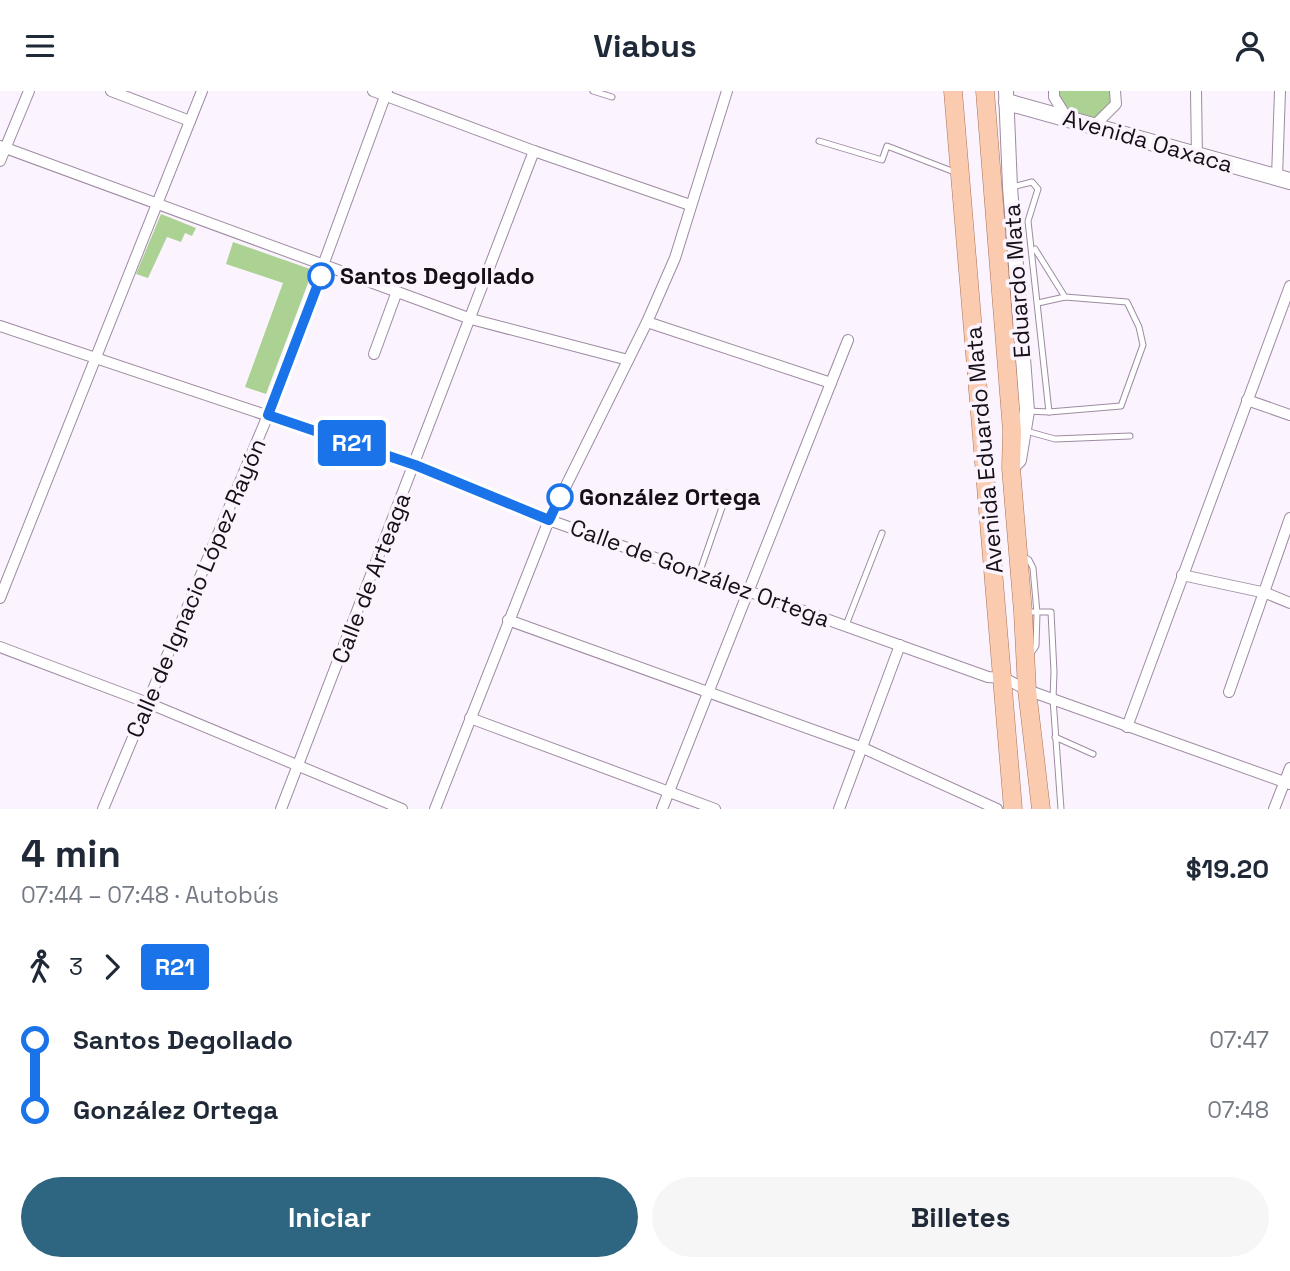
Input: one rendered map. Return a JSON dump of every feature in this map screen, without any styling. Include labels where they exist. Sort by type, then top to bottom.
[{"type":"main road","name":"Avenida Eduardo Mata","points":[[953,91],[1013,809]]},
{"type":"main road","name":"Avenida Eduardo Mata","points":[[985,91],[1018,431],[1011,468],[1018,554],[1030,613],[1026,660],[1027,690],[1041,809]]},
{"type":"main road","name":"Avenida Oaxaca","points":[[1006,97],[1197,157],[1286,176]]},
{"type":"main road","points":[[975,356],[983,373],[988,427],[995,431],[1018,431]]},
{"type":"street","points":[[0,161],[3,147],[29,91]]},
{"type":"street","points":[[111,91],[190,121]]},
{"type":"street","points":[[0,598],[202,91]]},
{"type":"street","points":[[373,91],[386,93],[534,151],[690,205]]},
{"type":"street","points":[[435,809],[549,520],[647,322],[675,258],[727,91]]},
{"type":"street","points":[[1054,91],[1067,118]]},
{"type":"street","points":[[1095,125],[1116,104],[1115,91]]},
{"type":"street","points":[[1196,91],[1197,157]]},
{"type":"street","name":"Calle de Ignacio López Rayón","points":[[103,809],[268,415],[386,93]]},
{"type":"street","points":[[1280,96],[1287,119],[1290,120]]},
{"type":"street","points":[[1280,96],[1286,176]]},
{"type":"street","name":"Eduardo Mata","points":[[1006,97],[1027,411],[1018,431]]},
{"type":"street","points":[[3,147],[471,320],[628,360]]},
{"type":"street","name":"Calle de Arteaga","points":[[281,809],[534,151]]},
{"type":"street","points":[[1127,727],[1290,286]]},
{"type":"street","points":[[374,354],[396,294]]},
{"type":"street","points":[[647,322],[831,383]]},
{"type":"street","name":"Calle de González Ortega","points":[[0,326],[415,465],[549,520],[988,677],[1004,678],[1027,690],[1287,783]]},
{"type":"street","points":[[662,809],[848,340]]},
{"type":"street","points":[[1247,400],[1290,415]]},
{"type":"street","points":[[1230,692],[1290,519]]},
{"type":"street","points":[[1182,575],[1266,593],[1290,603]]},
{"type":"street","points":[[508,619],[708,694],[863,748],[997,809]]},
{"type":"street","points":[[839,809],[900,645]]},
{"type":"street","points":[[0,647],[148,703],[401,809]]},
{"type":"street","points":[[470,718],[715,809]]},
{"type":"street","points":[[1274,809],[1287,783],[1290,768]]},
{"type":"lane","points":[[593,91],[612,97]]},
{"type":"lane","points":[[819,141],[882,160],[887,146],[960,174]]},
{"type":"lane","points":[[1010,187],[1032,182],[1038,189],[1028,221],[1049,412]]},
{"type":"lane","points":[[1013,222],[1028,221]]},
{"type":"lane","points":[[1032,246],[1065,297]]},
{"type":"lane","points":[[1027,411],[1049,412],[1121,406],[1143,345],[1139,327],[1127,302],[1065,297],[1038,303]]},
{"type":"lane","points":[[1018,431],[1055,439],[1130,436]]},
{"type":"lane","points":[[699,574],[727,493]]},
{"type":"lane","points":[[846,625],[883,533]]},
{"type":"lane","points":[[1030,613],[1051,612],[1053,699],[1061,809]]},
{"type":"lane","points":[[1055,737],[1093,754]]},
{"type":"green space","points":[[1055,91],[1114,91],[1114,104],[1094,125],[1068,117]]},
{"type":"green space","points":[[161,214],[196,228],[192,236],[185,233],[181,242],[167,237],[148,278],[136,274]]},
{"type":"green space","points":[[233,242],[313,270],[266,394],[245,387],[283,283],[226,264]]},
{"type":"bus line","name":"R21","points":[[321,276],[268,415],[415,465],[549,520],[560,497]]},
{"type":"place","name":"Santos Degollado","points":[[321,276]]},
{"type":"place","name":"González Ortega","points":[[560,497]]}]
